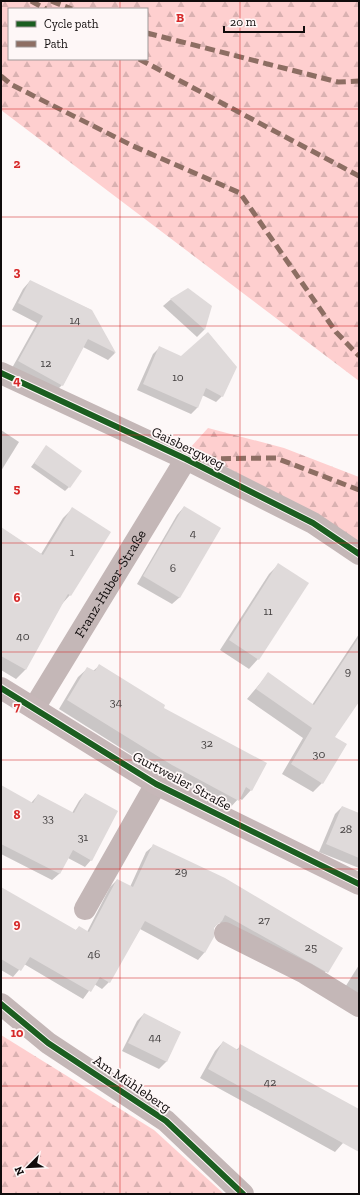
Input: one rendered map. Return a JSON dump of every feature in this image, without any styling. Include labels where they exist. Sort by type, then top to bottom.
[{"type":"main road","name":"Gurtweiler Straße","points":[[1,688],[156,784],[359,884]]},
{"type":"street","name":"Gaisbergweg","points":[[1,373],[186,459],[313,523],[359,554]]},
{"type":"street","name":"Franz-Huber-Straße","points":[[34,708],[186,459]]},
{"type":"street","name":"Gurtweiler Straße","points":[[85,910],[156,784]]},
{"type":"street","points":[[225,933],[305,973],[359,1006]]},
{"type":"street","name":"Am Mühleberg","points":[[1,1004],[48,1043],[166,1121],[243,1194]]},
{"type":"green space","points":[[1,1],[359,1],[359,381],[1,110]]},
{"type":"green space","points":[[208,428],[284,448],[359,477],[359,544],[258,484],[190,448]]},
{"type":"green space","points":[[1,1035],[154,1130],[224,1194],[1,1194]]},
{"type":"building","points":[[30,280],[92,310],[116,353],[88,339],[63,386],[18,361],[43,316],[18,303]]},
{"type":"building","points":[[188,288],[212,306],[205,330],[170,299]]},
{"type":"building","points":[[208,332],[237,367],[223,397],[206,388],[198,408],[143,384],[159,346],[181,356]]},
{"type":"building","points":[[46,445],[82,471],[70,488],[34,463]]},
{"type":"building","points":[[184,506],[221,528],[180,598],[143,576]]},
{"type":"building","points":[[72,507],[111,532],[71,596],[68,594],[26,670],[1,656],[1,527],[43,555]]},
{"type":"building","points":[[278,563],[309,583],[259,660],[229,640]]},
{"type":"building","points":[[359,637],[359,702],[335,737],[347,744],[323,784],[291,764],[312,728],[256,689],[268,672],[314,705]]},
{"type":"building","points":[[99,664],[165,705],[164,708],[267,763],[252,791],[246,787],[239,801],[172,765],[67,700],[87,667],[95,671]]},
{"type":"building","points":[[1,785],[33,803],[38,794],[74,813],[85,793],[118,811],[92,861],[73,850],[60,874],[1,844]]},
{"type":"building","points":[[342,806],[359,813],[359,858],[326,844]]},
{"type":"building","points":[[153,844],[225,878],[343,948],[328,973],[225,915],[222,921],[214,927],[214,937],[205,953],[145,921],[110,983],[100,977],[91,992],[30,957],[21,971],[1,959],[1,887],[76,930],[79,926],[89,932],[117,879],[133,887]]},
{"type":"building","points":[[144,1013],[181,1032],[167,1062],[128,1043]]},
{"type":"building","points":[[223,1041],[238,1050],[240,1044],[359,1109],[359,1152],[208,1069]]},
{"type":"marked path","points":[[31,1],[44,8]]},
{"type":"marked path","points":[[51,1],[69,8]]},
{"type":"marked path","points":[[148,33],[338,82],[359,81]]},
{"type":"marked path","points":[[141,60],[359,176]]},
{"type":"marked path","points":[[1,76],[12,85],[133,146],[240,193],[336,332],[359,356]]},
{"type":"marked path","points":[[191,459],[276,458],[359,490]]},
{"type":"cycle path","points":[[1,373],[186,459],[313,523],[359,554]]},
{"type":"cycle path","points":[[1,688],[156,784],[359,884]]},
{"type":"cycle path","points":[[1,1004],[48,1043],[166,1121],[243,1194]]}]
